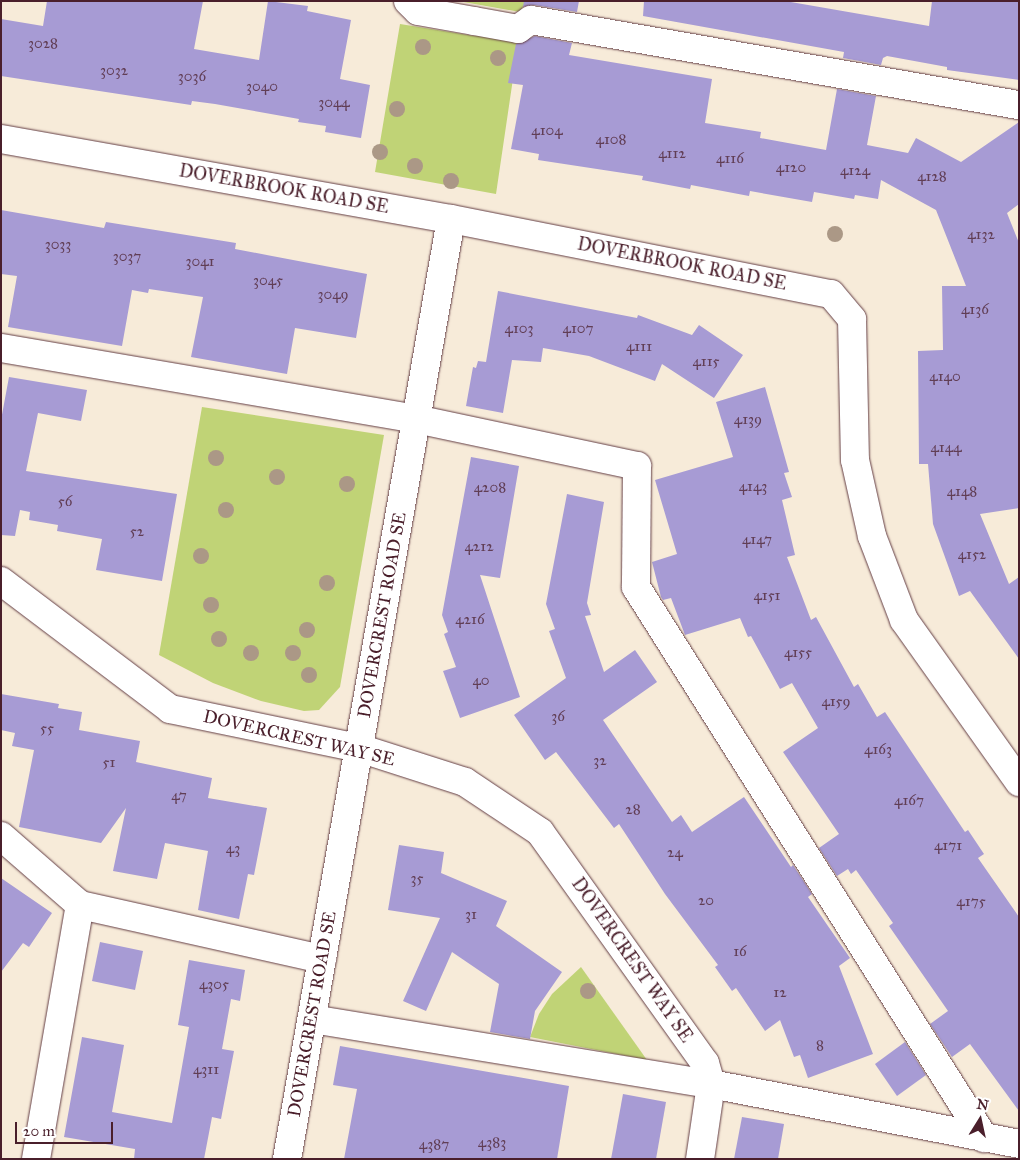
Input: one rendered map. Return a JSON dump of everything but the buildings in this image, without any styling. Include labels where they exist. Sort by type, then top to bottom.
[{"type":"street","points":[[408,1],[418,11],[518,29],[531,20],[1019,105]]},
{"type":"street","name":"DOVERBROOK ROAD SE","points":[[1,139],[451,219],[831,294],[852,319],[855,460],[872,536],[904,620],[1019,782]]},
{"type":"street","name":"DOVERCREST ROAD SE","points":[[287,1159],[451,219]]},
{"type":"street","points":[[1,348],[416,419],[637,466],[636,587],[984,1138]]},
{"type":"street","name":"DOVERCREST WAY SE","points":[[1,581],[170,709],[359,748],[465,782],[540,832],[705,1064],[711,1084],[700,1159]]},
{"type":"street","points":[[1,836],[80,905],[322,959]]},
{"type":"street","points":[[36,1159],[80,905]]},
{"type":"street","points":[[312,1019],[711,1084],[1019,1144]]},
{"type":"green space","points":[[458,1],[526,1],[520,12]]},
{"type":"green space","points":[[400,24],[475,36],[479,31],[519,38],[496,194],[375,172]]},
{"type":"green space","points":[[202,407],[384,435],[340,687],[319,710],[304,711],[261,701],[213,683],[159,655]]},
{"type":"green space","points":[[581,967],[647,1060],[530,1037],[539,1014],[552,994]]}]
